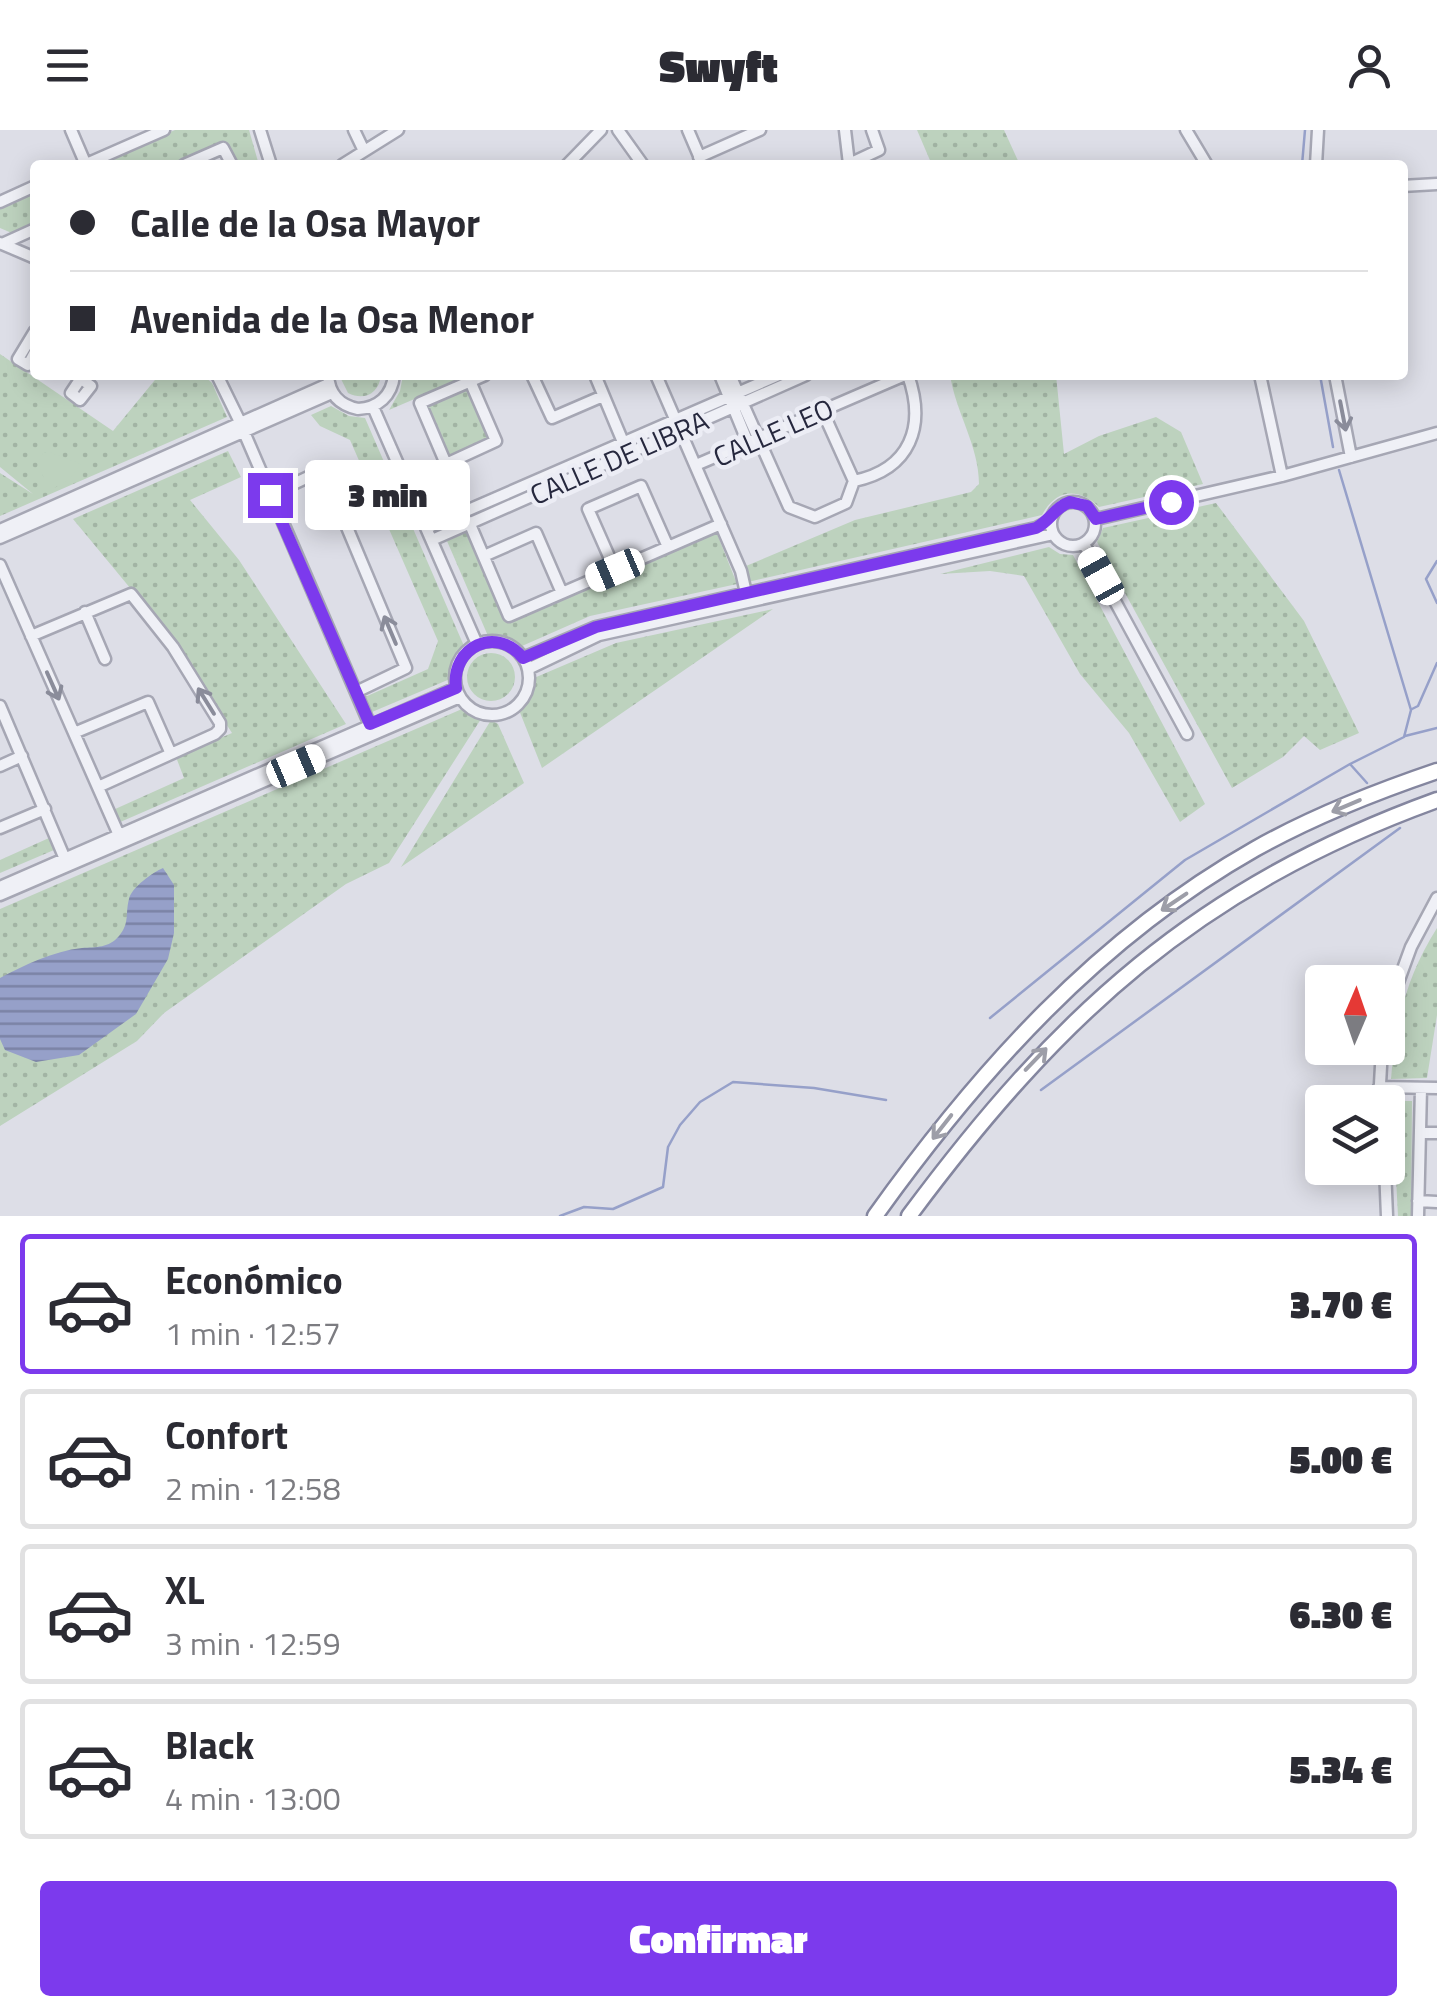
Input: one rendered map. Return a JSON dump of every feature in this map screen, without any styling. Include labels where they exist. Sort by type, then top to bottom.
[{"type":"highway","points":[[875,1216],[1011,1044],[1123,940],[1256,849],[1379,792],[1437,771]]},
{"type":"highway","points":[[909,1216],[1026,1070],[1097,998],[1160,946],[1223,902],[1285,866],[1437,800]]},
{"type":"street","points":[[71,130],[83,160]]},
{"type":"street","points":[[96,160],[164,130]]},
{"type":"street","points":[[260,130],[269,160]]},
{"type":"street","points":[[354,130],[364,151]]},
{"type":"street","points":[[350,160],[398,130]]},
{"type":"street","points":[[572,160],[601,130]]},
{"type":"street","points":[[618,130],[639,160]]},
{"type":"street","points":[[688,130],[701,160]]},
{"type":"street","points":[[845,130],[848,160]]},
{"type":"street","points":[[858,160],[879,150],[872,130]]},
{"type":"street","points":[[1186,130],[1204,160]]},
{"type":"street","points":[[1316,160],[1318,130]]},
{"type":"street","points":[[703,160],[753,132]]},
{"type":"street","points":[[195,160],[223,148],[229,160]]},
{"type":"street","points":[[1408,186],[1437,184]]},
{"type":"street","points":[[0,202],[30,188]]},
{"type":"street","points":[[1,243],[30,231]]},
{"type":"street","points":[[1,243],[30,256]]},
{"type":"street","points":[[219,380],[370,724]]},
{"type":"street","points":[[0,538],[329,384],[350,407],[373,406],[389,394],[393,380]]},
{"type":"street","points":[[464,380],[420,403],[446,464],[496,441],[469,380]]},
{"type":"street","points":[[534,380],[552,418],[603,396]]},
{"type":"street","points":[[597,380],[623,442]]},
{"type":"street","points":[[658,380],[741,570],[746,594]]},
{"type":"street","points":[[723,380],[736,400]]},
{"type":"street","points":[[731,380],[753,441],[789,507],[814,518],[846,503],[854,481],[822,410]]},
{"type":"street","points":[[736,400],[770,380]]},
{"type":"street","name":"CALLE DE LIBRA","points":[[432,540],[678,425],[792,380]]},
{"type":"street","name":"CALLE LEO","points":[[696,465],[894,380]]},
{"type":"street","points":[[854,481],[882,471],[898,460],[913,438],[918,413],[908,380]]},
{"type":"street","points":[[1261,380],[1282,476]]},
{"type":"street","points":[[1336,380],[1351,457]]},
{"type":"street","points":[[373,406],[477,644]]},
{"type":"street","points":[[426,528],[623,442],[678,425]]},
{"type":"street","points":[[0,530],[242,428]]},
{"type":"street","points":[[1096,519],[1282,476],[1437,433]]},
{"type":"street","points":[[270,495],[323,470],[406,668],[356,692]]},
{"type":"street","points":[[615,570],[588,509],[641,486],[668,547]]},
{"type":"street","points":[[526,664],[596,627],[1036,528],[1070,502],[1087,506],[1096,519],[1094,533],[1084,544],[1071,546],[1053,534],[1050,520]]},
{"type":"street","points":[[469,522],[510,616],[721,524]]},
{"type":"street","points":[[484,556],[536,533],[562,593]]},
{"type":"street","points":[[526,664],[600,635],[1053,534]]},
{"type":"street","points":[[1084,544],[1187,734]]},
{"type":"street","points":[[0,565],[119,836]]},
{"type":"street","points":[[31,636],[126,594],[134,597],[220,723],[215,734],[98,787]]},
{"type":"street","points":[[85,612],[105,659]]},
{"type":"street","points":[[502,642],[526,664],[528,684],[524,697],[508,711],[488,714],[474,710],[458,692],[456,667],[468,649],[477,644],[502,642]]},
{"type":"street","points":[[0,891],[370,724],[458,692]]},
{"type":"street","points":[[0,891],[458,692]]},
{"type":"street","points":[[74,732],[148,702],[171,754]]},
{"type":"street","points":[[1,709],[66,858]]},
{"type":"street","points":[[0,766],[22,756]]},
{"type":"street","points":[[0,828],[45,809]]},
{"type":"street","points":[[1404,965],[1437,898]]},
{"type":"street","points":[[1405,1088],[1437,1088]]},
{"type":"street","points":[[1418,1216],[1421,1088]]},
{"type":"street","points":[[1420,1133],[1437,1133]]},
{"type":"street","points":[[1386,1185],[1387,1216]]},
{"type":"street","points":[[1418,1202],[1437,1202]]},
{"type":"green space","points":[[175,130],[249,130],[258,160],[234,160],[226,142],[185,160],[105,160]]},
{"type":"green space","points":[[917,130],[1004,130],[1018,160],[930,160]]},
{"type":"green space","points":[[30,192],[30,227],[14,234],[0,228],[0,205]]},
{"type":"green space","points":[[0,354],[30,374],[30,380],[38,380],[113,431],[155,380],[209,380],[227,417],[0,516],[0,473],[33,494],[0,467]]},
{"type":"green space","points":[[342,380],[380,380],[370,394],[348,393]]},
{"type":"green space","points":[[402,380],[458,380],[389,410]]},
{"type":"green space","points":[[951,380],[1057,380],[1064,454],[1099,436],[1156,417],[1181,432],[1203,484],[1099,507],[1083,496],[1068,494],[1054,500],[1042,515],[748,582],[746,566],[855,520],[971,492],[979,484],[978,470]]},
{"type":"green space","points":[[466,388],[489,438],[448,457],[425,406]]},
{"type":"green space","points":[[331,406],[349,416],[365,418],[464,646],[453,659],[450,679],[372,712],[365,697],[428,669],[438,641],[350,440],[320,426],[311,415]]},
{"type":"green space","points":[[228,451],[241,477],[190,500],[239,560],[346,724],[118,823],[113,810],[184,778],[176,757],[232,733],[164,629],[73,519]]},
{"type":"green space","points":[[43,453],[81,464],[69,480],[54,488],[45,482],[38,462]]},
{"type":"green space","points":[[1216,503],[1304,621],[1359,733],[1320,750],[1304,736],[1283,757],[1232,788],[1097,542],[1103,528]]},
{"type":"green space","points":[[716,531],[737,584],[590,616],[522,646],[505,637],[488,636],[447,541],[467,532],[507,623]]},
{"type":"green space","points":[[1049,547],[1060,554],[1073,555],[1205,804],[1180,822],[1129,733],[1080,674],[1024,576],[990,571],[940,574]]},
{"type":"green space","points":[[773,609],[542,768],[519,710],[530,696],[534,678],[616,643]]},
{"type":"green space","points":[[491,653],[508,660],[515,677],[508,694],[491,701],[474,694],[467,677],[474,660]]},
{"type":"green space","points":[[462,709],[481,719],[389,863],[346,884],[164,1013],[137,1041],[0,1126],[0,909]]},
{"type":"green space","points":[[491,720],[498,724],[524,783],[401,867]]},
{"type":"green space","points":[[49,838],[54,850],[0,873],[0,860]]},
{"type":"green space","points":[[1437,928],[1437,1015],[1427,1078],[1391,1079],[1393,1065],[1405,1065],[1405,997]]},
{"type":"green space","points":[[1405,1101],[1412,1101],[1411,1216],[1398,1216],[1396,1185],[1405,1185]]},
{"type":"water","points":[[163,868],[174,885],[174,933],[168,959],[136,1014],[79,1055],[36,1062],[5,1050],[0,1039],[0,978],[50,955],[111,943],[125,927],[134,890]]},
{"type":"waterway","points":[[1302,160],[1305,130]]},
{"type":"waterway","points":[[1321,380],[1333,447]]},
{"type":"waterway","points":[[1339,470],[1411,710],[1404,737],[1350,764],[1367,783]]},
{"type":"waterway","points":[[1437,561],[1426,579],[1437,603]]},
{"type":"waterway","points":[[1412,709],[1418,706],[1437,663]]},
{"type":"waterway","points":[[1405,736],[1437,728]]},
{"type":"waterway","points":[[990,1018],[1185,860],[1350,764]]},
{"type":"waterway","points":[[1041,1090],[1400,828]]},
{"type":"waterway","points":[[560,1216],[584,1207],[613,1209],[663,1187],[668,1147],[680,1125],[700,1102],[733,1082],[814,1088],[886,1100]]},
{"type":"route","points":[[270,495],[370,724],[456,688],[456,667],[461,657],[485,641],[502,642],[523,658],[596,627],[1036,528],[1050,520],[1062,504],[1070,502],[1087,506],[1096,519],[1171,502]]}]
